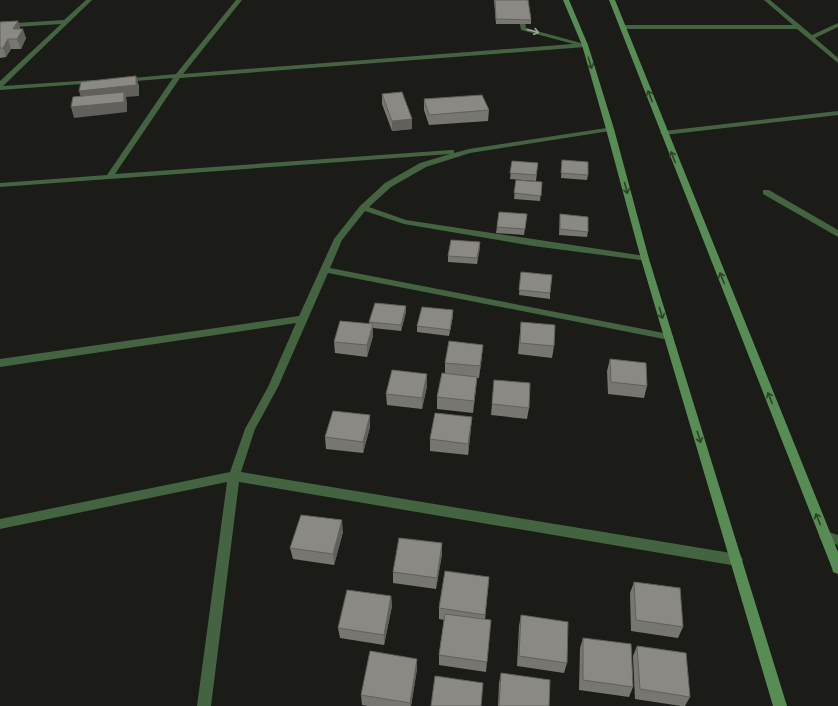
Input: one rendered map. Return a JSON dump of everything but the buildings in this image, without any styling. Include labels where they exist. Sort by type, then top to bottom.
[{"type":"main road","points":[[566,0],[585,45],[610,129],[645,259],[738,560],[780,706]]},
{"type":"main road","points":[[612,0],[838,568]]},
{"type":"street","points":[[0,85],[89,0]]},
{"type":"street","points":[[108,178],[178,76],[239,0]]},
{"type":"street","points":[[518,0],[523,29],[585,45]]},
{"type":"street","points":[[768,0],[838,61]]},
{"type":"street","points":[[0,26],[65,22]]},
{"type":"street","points":[[810,38],[838,25]]},
{"type":"street","points":[[623,27],[798,27]]},
{"type":"street","points":[[116,80],[585,45]]},
{"type":"street","points":[[0,88],[100,82]]},
{"type":"street","points":[[664,133],[838,113]]},
{"type":"street","points":[[0,185],[469,151],[610,129]]},
{"type":"street","points":[[204,706],[234,476],[250,429],[273,387],[326,270],[338,239],[363,208],[388,185],[423,165],[469,151]]},
{"type":"street","points":[[766,192],[838,234]]},
{"type":"street","points":[[363,208],[404,222],[645,259]]},
{"type":"street","points":[[326,270],[669,337]]},
{"type":"street","points":[[0,363],[303,318]]},
{"type":"street","points":[[0,524],[234,476],[738,560]]},
{"type":"street","points":[[825,536],[838,540]]}]
